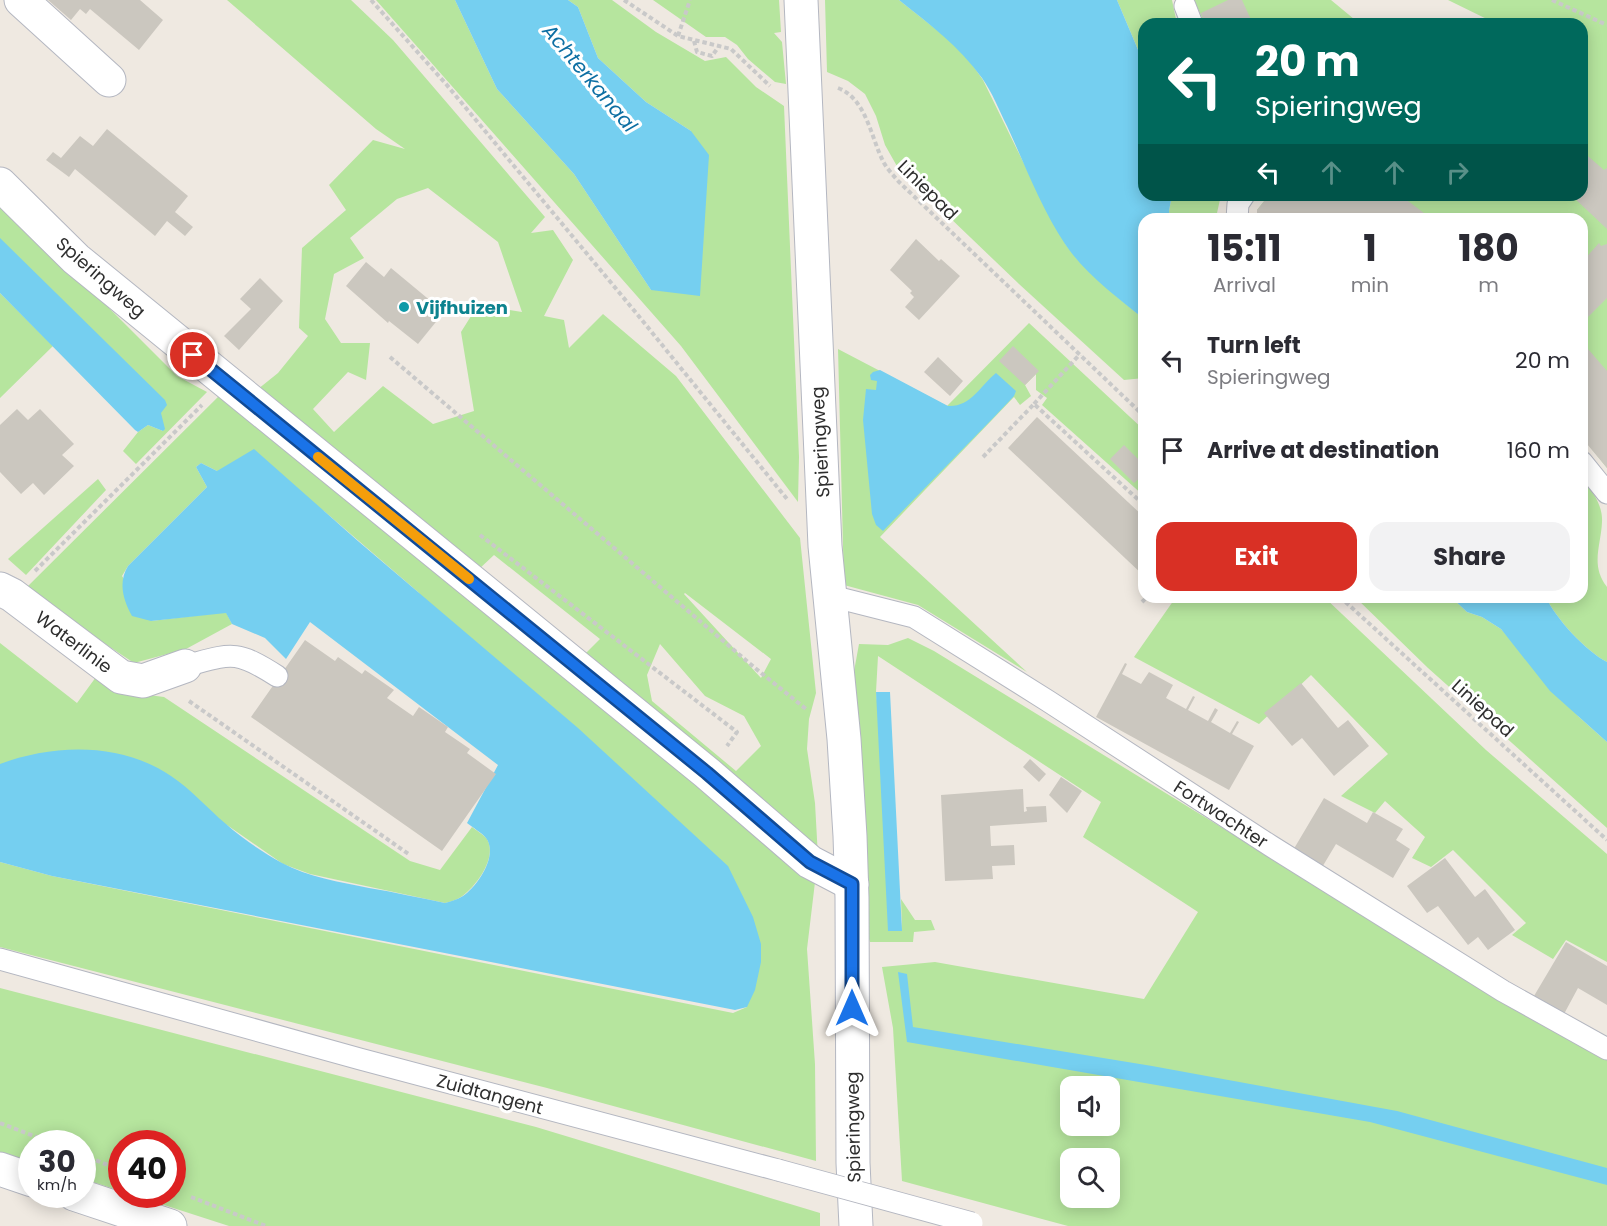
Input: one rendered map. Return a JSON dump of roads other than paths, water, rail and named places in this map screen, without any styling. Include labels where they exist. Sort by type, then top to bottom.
[{"type":"street","points":[[21,0],[109,80]]},
{"type":"street","name":"Spieringweg","points":[[801,0],[825,546],[844,739],[852,884],[853,1162],[856,1226]]},
{"type":"street","name":"Spieringweg","points":[[0,184],[76,259],[707,773],[810,862],[852,884]]},
{"type":"street","name":"Waterlinie","points":[[6,592],[121,677],[143,681],[185,666]]},
{"type":"street","points":[[0,1169],[18,1175]]},
{"type":"street","points":[[96,1201],[170,1226]]},
{"type":"lane","points":[[1588,469],[1607,493]]},
{"type":"lane","name":"Fortwachter","points":[[831,596],[914,617],[1271,846],[1503,991],[1607,1049]]},
{"type":"lane","points":[[185,666],[225,656],[241,656],[277,676]]},
{"type":"lane","name":"Zuidtangent","points":[[0,959],[360,1059],[977,1225]]},
{"type":"water","name":"Achterkanaal","points":[[455,0],[568,0],[578,7],[598,58],[646,102],[691,131],[709,155],[700,296],[651,290],[574,174],[497,89]]},
{"type":"water","points":[[899,0],[1117,0],[1138,50],[1138,201],[1171,201],[1169,213],[1138,213],[1138,314],[1092,275],[1065,244],[1041,201],[989,89],[973,66],[932,27]]},
{"type":"water","points":[[0,238],[165,400],[167,405],[161,413],[165,429],[163,431],[148,425],[138,432],[135,430],[0,293]]},
{"type":"water","points":[[880,370],[948,406],[963,403],[975,395],[996,373],[1016,391],[996,415],[883,531],[876,525],[872,514],[863,420],[866,389],[876,390],[877,381],[871,380],[870,375]]},
{"type":"water","points":[[254,449],[358,541],[578,728],[728,866],[753,917],[761,944],[761,962],[755,990],[747,1007],[735,1010],[52,876],[0,862],[0,764],[42,753],[87,750],[131,757],[152,765],[178,781],[252,845],[302,872],[445,903],[469,892],[485,870],[490,853],[489,845],[484,836],[467,823],[498,765],[310,622],[286,659],[265,638],[232,624],[226,613],[151,621],[132,616],[126,604],[122,585],[125,572],[128,566],[207,487],[196,467],[201,463],[217,471]]},
{"type":"water","points":[[1457,603],[1549,603],[1572,634],[1590,651],[1607,662],[1607,742],[1550,691],[1501,629],[1482,617],[1467,612]]},
{"type":"water","points":[[876,692],[890,692],[902,931],[888,931]]},
{"type":"water","points":[[898,972],[907,974],[913,1027],[1152,1066],[1397,1111],[1607,1168],[1607,1185],[1370,1122],[1120,1079],[1120,1076],[1104,1076],[907,1042]]},
{"type":"place","name":"Vijfhuizen","points":[[404,307]]}]
